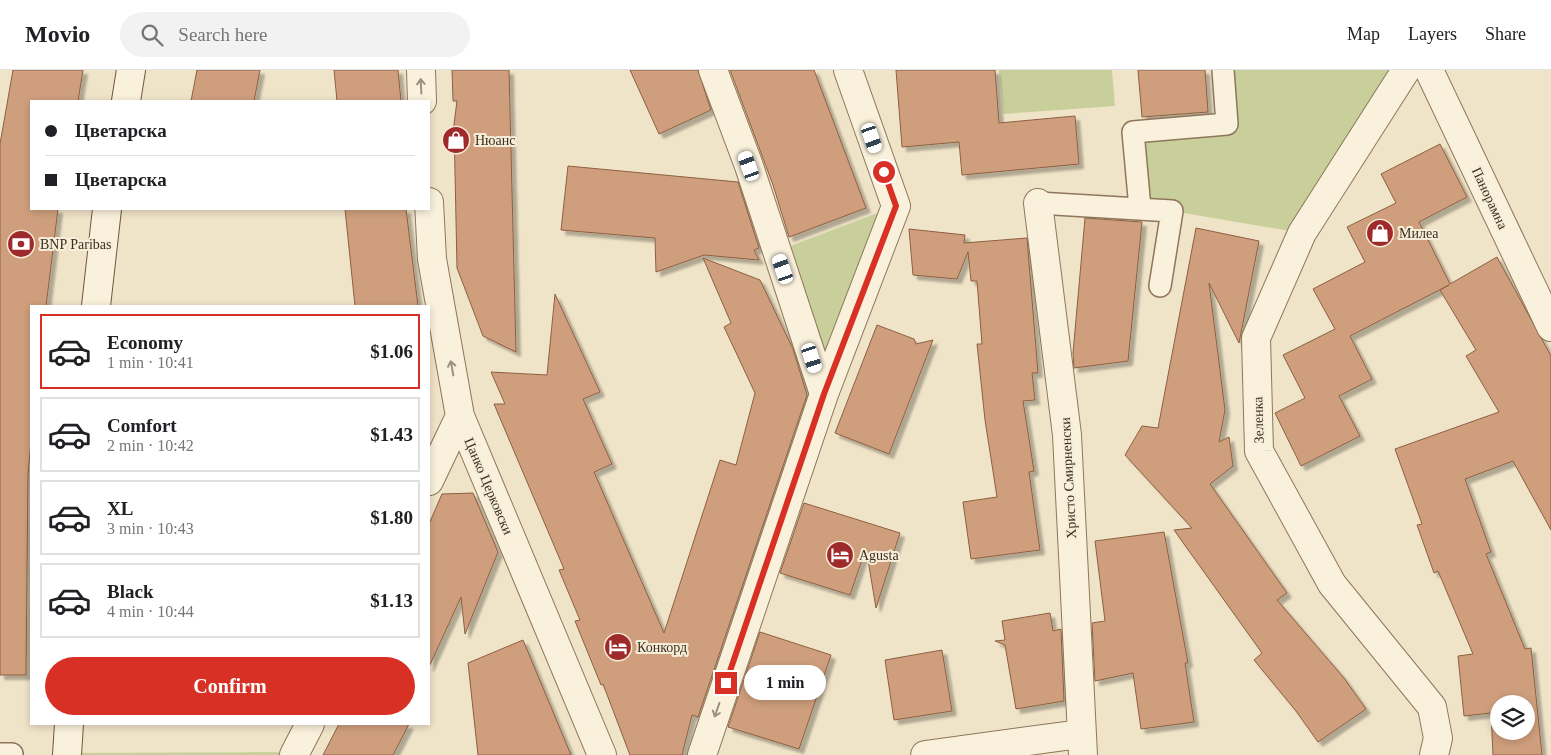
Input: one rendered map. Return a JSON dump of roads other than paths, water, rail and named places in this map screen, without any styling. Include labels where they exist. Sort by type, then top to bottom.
[{"type":"street","points":[[126,100],[131,70]]},
{"type":"street","points":[[421,70],[422,100]]},
{"type":"street","points":[[713,70],[749,166],[824,394]]},
{"type":"street","points":[[702,755],[824,394],[896,206],[848,70]]},
{"type":"street","name":"Зеленка","points":[[1406,70],[1302,232],[1256,338],[1259,451],[1332,584],[1432,707],[1438,738],[1434,755]]},
{"type":"street","name":"Панорамна","points":[[1429,70],[1551,327]]},
{"type":"street","name":"Христо Смирненски","points":[[1038,203],[1067,435],[1082,744]]},
{"type":"street","points":[[96,305],[107,210]]},
{"type":"street","name":"Цанко Церковски","points":[[429,210],[432,260],[460,416],[602,755]]},
{"type":"street","points":[[430,479],[460,416]]},
{"type":"street","points":[[67,755],[69,725]]},
{"type":"street","points":[[294,755],[309,725]]},
{"type":"street","points":[[925,755],[1082,744]]},
{"type":"lane","points":[[1140,208],[1133,132],[1228,124],[1223,70]]},
{"type":"lane","points":[[1038,203],[1172,211],[1160,286]]},
{"type":"place","name":"Нюанс","points":[[456,140]]},
{"type":"place","name":"Милеа","points":[[1380,233]]},
{"type":"place","name":"BNP Paribas","points":[[21,244]]},
{"type":"place","name":"Agusta","points":[[840,555]]},
{"type":"place","name":"Конкорд","points":[[618,647]]}]
